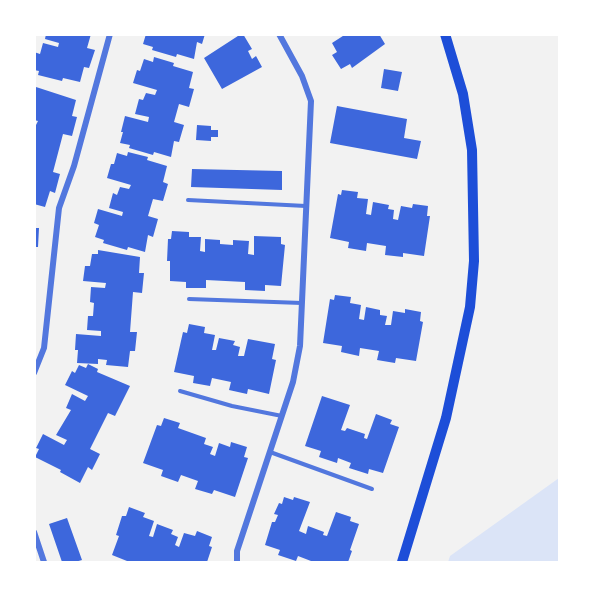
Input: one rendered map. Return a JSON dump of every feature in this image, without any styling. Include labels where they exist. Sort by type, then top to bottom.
[{"type":"main road","points":[[402,562],[446,418],[471,296],[474,261],[472,150],[463,94],[445,34]]},
{"type":"street","points":[[34,374],[44,348],[59,208],[74,166],[110,34]]},
{"type":"street","points":[[237,562],[237,551],[297,366],[311,101],[302,76],[279,34]]},
{"type":"street","points":[[34,532],[44,562]]},
{"type":"lane","points":[[188,200],[306,206]]},
{"type":"lane","points":[[189,299],[302,303]]},
{"type":"lane","points":[[180,391],[232,406],[282,416]]},
{"type":"lane","points":[[269,452],[372,489]]},
{"type":"shaded area","points":[[559,478],[559,562],[448,562],[450,556]]},
{"type":"building","points":[[46,34],[91,34],[87,48],[95,50],[89,68],[84,67],[80,82],[63,78],[62,81],[38,75],[39,71],[34,70],[34,52],[40,54],[43,43],[58,47],[59,43],[45,39]]},
{"type":"building","points":[[146,34],[205,34],[202,44],[197,42],[194,59],[177,54],[176,57],[152,50],[153,47],[143,44]]},
{"type":"building","points":[[241,34],[252,49],[248,51],[252,59],[256,56],[262,67],[222,89],[204,58]]},
{"type":"building","points":[[346,34],[379,34],[385,44],[352,68],[350,64],[341,69],[332,55],[337,52],[332,43]]},
{"type":"building","points":[[154,57],[193,72],[189,88],[194,89],[189,107],[179,104],[174,122],[184,125],[179,142],[174,141],[171,157],[154,152],[153,155],[120,143],[125,116],[148,122],[149,117],[135,114],[139,99],[143,100],[146,93],[155,95],[157,90],[133,83],[144,59],[153,62]]},
{"type":"building","points":[[384,69],[402,72],[398,91],[381,88]]},
{"type":"building","points":[[36,87],[76,100],[72,116],[77,117],[72,136],[63,134],[53,172],[60,174],[55,193],[50,191],[45,207],[34,204],[34,125],[38,121],[34,120]]},
{"type":"building","points":[[337,106],[407,119],[404,138],[421,141],[417,159],[330,143]]},
{"type":"building","points":[[197,125],[211,126],[211,130],[218,130],[218,137],[211,137],[211,141],[196,140]]},
{"type":"building","points":[[128,152],[148,157],[147,160],[167,166],[163,182],[168,184],[163,201],[153,199],[148,216],[158,219],[153,237],[148,235],[145,252],[128,247],[127,250],[103,243],[104,240],[95,237],[99,225],[94,223],[98,209],[122,216],[123,212],[109,208],[113,193],[117,195],[120,187],[129,189],[131,185],[107,178],[117,153],[127,156]]},
{"type":"building","points":[[192,169],[282,171],[282,190],[191,187]]},
{"type":"building","points":[[342,190],[358,192],[357,198],[368,199],[366,214],[371,215],[373,202],[389,205],[388,209],[394,210],[393,219],[398,220],[401,206],[412,208],[413,204],[428,206],[427,216],[430,216],[424,256],[403,253],[403,257],[385,255],[386,246],[367,243],[366,251],[348,248],[349,242],[330,238],[338,194],[341,195]]},
{"type":"building","points":[[34,228],[39,228],[38,247],[34,247]]},
{"type":"building","points":[[172,231],[189,232],[189,237],[201,237],[200,251],[205,252],[205,239],[220,240],[220,244],[233,245],[233,240],[249,241],[248,254],[254,255],[254,236],[281,237],[281,244],[285,245],[281,286],[265,285],[265,291],[245,290],[245,282],[206,280],[206,288],[186,288],[186,282],[170,281],[170,261],[167,261],[168,239],[171,239]]},
{"type":"building","points":[[98,250],[140,257],[139,273],[144,273],[142,293],[133,292],[130,332],[137,332],[135,351],[130,351],[128,367],[106,365],[107,360],[98,359],[98,364],[77,363],[76,334],[101,336],[101,331],[87,330],[88,316],[93,316],[94,303],[90,302],[91,287],[105,288],[106,283],[83,281],[85,266],[90,266],[92,254],[98,254]]},
{"type":"building","points":[[335,295],[351,297],[350,303],[361,305],[359,319],[364,320],[366,307],[380,310],[380,315],[387,316],[385,325],[391,325],[393,311],[405,313],[405,309],[421,312],[420,321],[423,322],[416,361],[396,358],[395,363],[377,360],[379,351],[360,348],[359,356],[341,352],[342,346],[323,343],[330,299],[334,300]]},
{"type":"building","points":[[189,324],[205,327],[204,333],[215,335],[212,350],[216,350],[219,338],[235,341],[233,345],[240,347],[238,356],[244,356],[248,339],[275,344],[272,359],[276,360],[269,394],[248,389],[247,394],[229,390],[231,382],[212,378],[210,386],[193,383],[194,376],[174,372],[183,332],[187,333]]},
{"type":"building","points":[[88,364],[98,369],[97,372],[130,386],[115,416],[108,413],[90,449],[100,454],[92,470],[88,467],[80,483],[35,457],[39,449],[36,448],[43,434],[64,445],[67,440],[56,435],[71,410],[66,408],[72,394],[85,401],[88,396],[65,385],[72,371],[75,373],[79,365],[86,368]]},
{"type":"building","points":[[322,396],[350,405],[341,430],[345,431],[347,428],[365,434],[364,438],[367,439],[376,414],[392,420],[390,424],[399,427],[383,473],[369,469],[368,474],[349,468],[351,463],[338,458],[337,463],[319,457],[321,451],[305,446]]},
{"type":"building","points":[[164,418],[180,423],[178,428],[206,438],[204,444],[213,447],[210,454],[215,456],[219,443],[230,447],[231,442],[247,447],[244,457],[248,458],[235,497],[214,490],[212,494],[195,489],[198,481],[181,475],[178,482],[161,476],[163,470],[143,463],[157,425],[161,426]]},
{"type":"building","points":[[284,497],[293,500],[294,497],[310,502],[299,531],[306,534],[308,526],[324,532],[323,535],[327,536],[336,512],[351,517],[350,521],[359,524],[348,562],[310,562],[298,556],[296,561],[278,555],[280,550],[265,545],[272,522],[275,522],[278,515],[274,514],[279,503],[282,504]]},
{"type":"building","points":[[129,507],[145,513],[143,517],[154,521],[149,536],[153,537],[157,524],[173,530],[171,534],[178,537],[175,545],[179,547],[184,533],[195,536],[197,531],[212,537],[209,546],[212,547],[207,562],[126,562],[112,555],[119,536],[116,535],[122,516],[126,516]]},
{"type":"building","points":[[67,518],[82,560],[75,562],[62,562],[49,524]]}]
